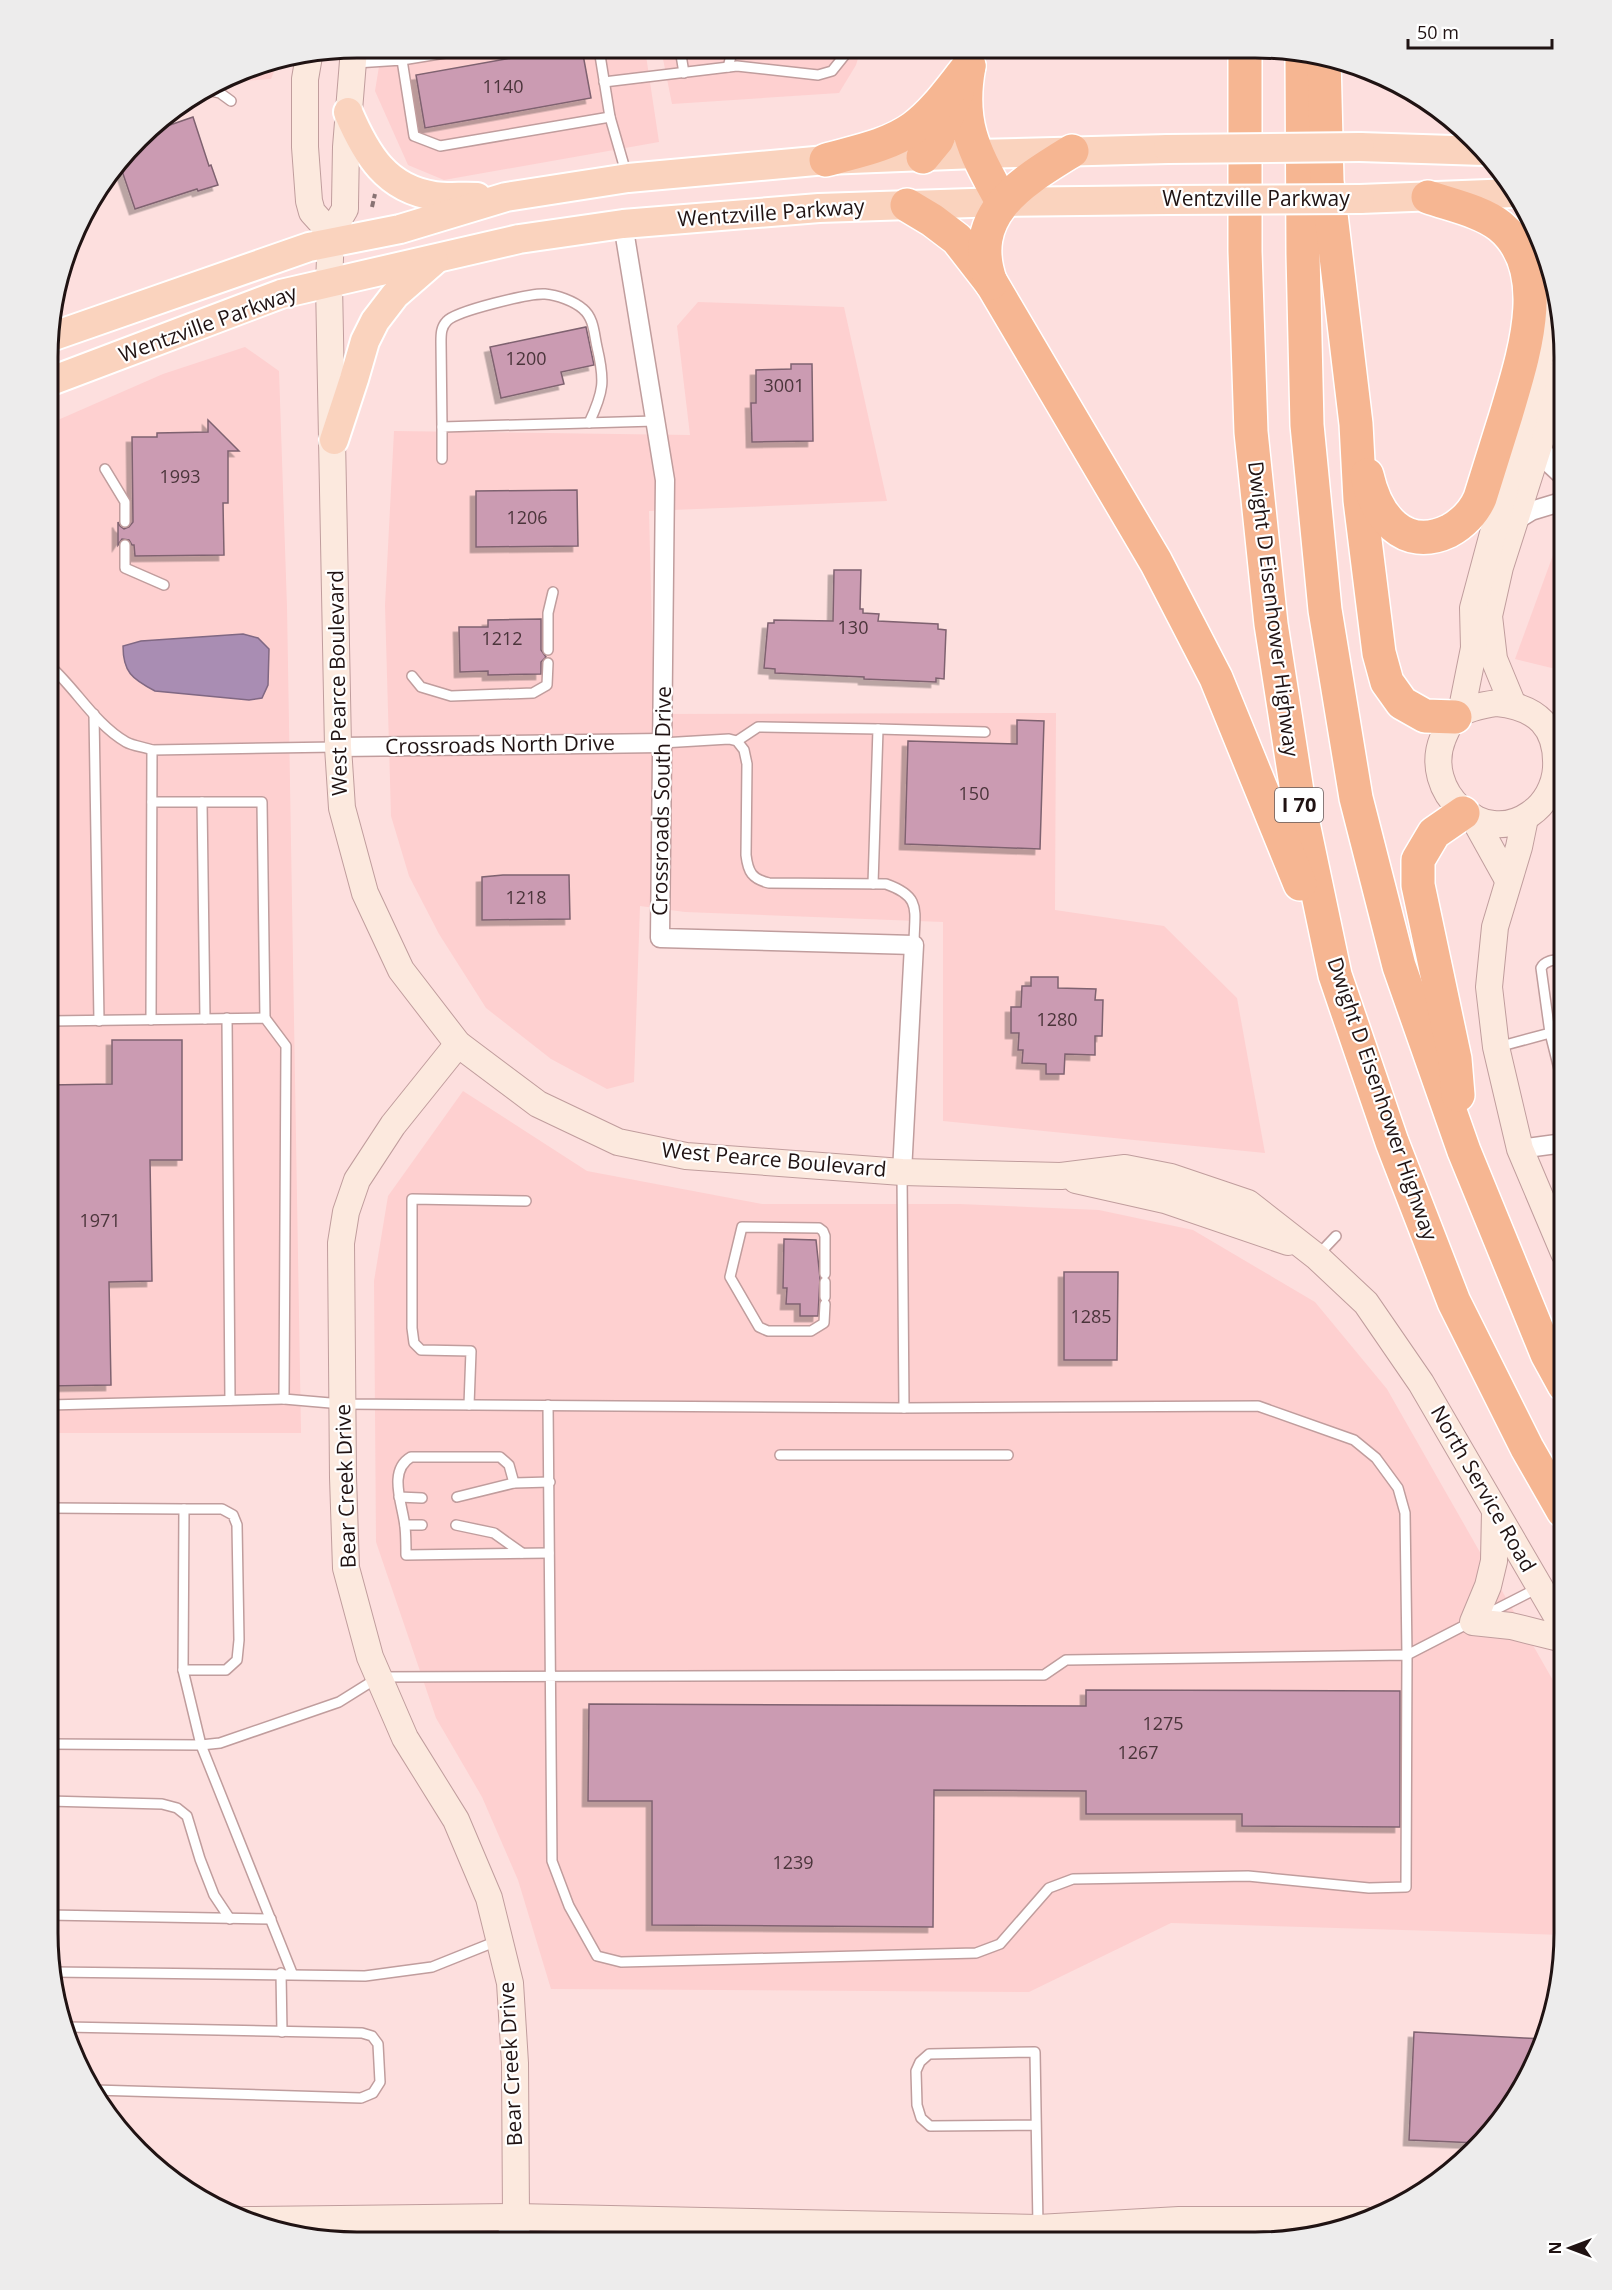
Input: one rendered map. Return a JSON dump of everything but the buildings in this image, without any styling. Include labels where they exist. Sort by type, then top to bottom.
[{"type":"highway","points":[[972,58],[964,106],[967,126],[976,154],[1002,202]]},
{"type":"highway","points":[[922,157],[937,140],[972,58]]},
{"type":"highway","points":[[826,160],[888,142],[912,129],[933,110],[972,58]]},
{"type":"highway","name":"Dwight D Eisenhower Highway","points":[[1245,58],[1245,251],[1252,443],[1276,658],[1299,804],[1335,975],[1392,1142],[1454,1302],[1527,1448],[1554,1495]]},
{"type":"highway","name":"I 70","points":[[1302,62],[1307,425],[1325,610],[1356,798],[1399,966],[1464,1151],[1554,1367]]},
{"type":"highway","points":[[1324,67],[1328,181],[1356,424],[1360,500],[1378,645],[1387,682],[1402,703],[1425,717],[1458,715]]},
{"type":"highway","points":[[992,284],[986,260],[987,230],[993,215],[1002,202],[1026,180],[1072,151]]},
{"type":"highway","points":[[1356,424],[1375,503],[1398,530],[1410,536],[1437,536],[1456,526],[1476,507],[1525,346],[1530,285],[1526,264],[1519,247],[1498,225],[1476,213],[1428,197]]},
{"type":"highway","points":[[907,205],[932,219],[957,239],[992,284],[1156,562],[1216,678],[1278,827],[1335,975]]},
{"type":"highway","points":[[1464,1151],[1455,1059],[1418,885],[1418,860],[1434,833],[1468,815]]},
{"type":"main road","points":[[349,104],[360,141],[377,166],[393,180],[412,190],[435,196],[506,197]]},
{"type":"main road","points":[[976,154],[1360,147],[1470,151]]},
{"type":"main road","name":"Wentzville Parkway","points":[[58,378],[281,294],[330,256],[400,229],[506,197],[628,178],[826,160],[976,154]]},
{"type":"main road","name":"Wentzville Parkway","points":[[59,335],[309,247],[330,256],[439,257],[519,239],[623,224],[819,208],[1002,202],[1506,196]]},
{"type":"main road","points":[[334,440],[365,341],[375,321],[402,288],[439,257]]},
{"type":"street","points":[[330,256],[345,209],[349,104],[337,80],[347,59]]},
{"type":"street","points":[[308,63],[305,79],[305,147],[309,201],[330,256]]},
{"type":"street","name":"Crossroads South Drive","points":[[623,224],[665,480],[660,938],[914,945]]},
{"type":"street","name":"West Pearce Boulevard","points":[[330,256],[338,747],[342,808],[365,893],[401,970],[458,1044],[538,1104],[618,1142],[686,1156],[902,1172],[1061,1176],[1165,1200],[1310,1252],[1366,1303],[1421,1383]]},
{"type":"street","points":[[1508,880],[1468,815],[1443,787],[1437,768],[1438,749],[1445,732],[1458,715],[1474,648],[1473,608],[1551,317]]},
{"type":"street","points":[[1513,705],[1494,659],[1489,616],[1500,567],[1554,399]]},
{"type":"street","points":[[1540,443],[1554,468]]},
{"type":"street","points":[[1515,521],[1531,512],[1554,504]]},
{"type":"street","points":[[1458,715],[1497,703],[1513,705],[1533,714],[1554,732]]},
{"type":"street","name":"Crossroads North Drive","points":[[338,747],[662,743]]},
{"type":"street","points":[[1468,815],[1502,824],[1525,818],[1538,809],[1554,786]]},
{"type":"street","points":[[1525,818],[1496,927],[1489,987],[1496,1047],[1521,1149],[1554,1230]]},
{"type":"street","points":[[902,1172],[914,945]]},
{"type":"street","name":"Bear Creek Drive","points":[[458,1044],[393,1125],[357,1180],[346,1212],[341,1243],[346,1568],[370,1657],[405,1738],[456,1820],[489,1898],[510,1983],[515,2063],[519,2229]]},
{"type":"street","points":[[1521,1149],[1554,1144]]},
{"type":"street","name":"North Service Road","points":[[1421,1383],[1554,1611]]},
{"type":"street","points":[[1495,1511],[1494,1561],[1488,1586],[1473,1622],[1511,1626],[1554,1637]]},
{"type":"street","points":[[306,2227],[983,2231],[1038,2228],[1180,2231],[1327,2222]]},
{"type":"lane","points":[[384,58],[402,60],[414,58]]},
{"type":"lane","points":[[600,58],[610,117],[628,178]]},
{"type":"lane","points":[[682,58],[684,72]]},
{"type":"lane","points":[[728,68],[731,58]]},
{"type":"lane","points":[[604,82],[737,66],[818,75],[832,70],[842,58]]},
{"type":"lane","points":[[402,60],[414,136],[440,146],[610,117]]},
{"type":"lane","points":[[219,93],[231,101]]},
{"type":"lane","points":[[442,459],[441,331],[452,316],[460,312],[544,294],[561,297],[583,308],[591,319],[604,376],[598,404],[589,423]]},
{"type":"lane","points":[[442,427],[655,421]]},
{"type":"lane","points":[[105,469],[124,502],[125,522]]},
{"type":"lane","points":[[125,545],[126,568],[164,585]]},
{"type":"lane","points":[[548,650],[548,614],[553,592]]},
{"type":"lane","points":[[412,676],[421,687],[451,696],[533,693],[547,685],[548,663]]},
{"type":"lane","points":[[58,674],[94,714],[126,743],[152,750],[338,747]]},
{"type":"lane","points":[[94,714],[99,1020]]},
{"type":"lane","points":[[737,741],[758,727],[984,732]]},
{"type":"lane","points":[[873,884],[878,729]]},
{"type":"lane","points":[[662,743],[729,739],[737,741],[744,750],[747,764],[746,855],[748,869],[753,877],[769,883],[886,884],[903,890],[914,902],[914,945]]},
{"type":"lane","points":[[151,1020],[152,750]]},
{"type":"lane","points":[[152,802],[262,802],[265,1018],[286,1046],[284,1399]]},
{"type":"lane","points":[[202,802],[206,1019]]},
{"type":"lane","points":[[1554,960],[1543,964],[1541,969],[1554,1049]]},
{"type":"lane","points":[[227,1018],[230,1400]]},
{"type":"lane","points":[[58,1022],[265,1018]]},
{"type":"lane","points":[[1496,1047],[1554,1032]]},
{"type":"lane","points":[[902,1172],[904,1408]]},
{"type":"lane","points":[[469,1405],[471,1351],[421,1350],[414,1343],[412,1199],[526,1201]]},
{"type":"lane","points":[[742,1227],[819,1228],[823,1231],[825,1236],[825,1300],[824,1323],[811,1331],[768,1331],[759,1327],[730,1277],[742,1227]]},
{"type":"lane","points":[[1310,1252],[1336,1236]]},
{"type":"lane","points":[[58,1405],[284,1399],[342,1404],[548,1406],[904,1408],[1258,1406],[1354,1440],[1376,1458],[1398,1488],[1405,1513],[1406,1887],[1369,1888],[1248,1876],[1074,1879],[1049,1888],[1000,1944],[976,1953],[621,1962],[597,1956],[569,1906],[552,1861],[548,1406]]},
{"type":"lane","points":[[780,1455],[1008,1455]]},
{"type":"lane","points":[[514,1483],[509,1466],[500,1457],[411,1457],[403,1462],[399,1470],[399,1497],[405,1525],[406,1555],[549,1553]]},
{"type":"lane","points":[[457,1497],[514,1483],[550,1482]]},
{"type":"lane","points":[[399,1497],[422,1498]]},
{"type":"lane","points":[[58,1508],[222,1509],[233,1515],[237,1525],[240,1640],[237,1660],[226,1670],[183,1670]]},
{"type":"lane","points":[[184,1509],[183,1670],[201,1745],[292,1973]]},
{"type":"lane","points":[[405,1525],[422,1525]]},
{"type":"lane","points":[[456,1525],[494,1533],[522,1553]]},
{"type":"lane","points":[[58,1744],[201,1745],[220,1743],[339,1702],[379,1677],[1044,1675],[1066,1660],[1407,1655],[1540,1587]]},
{"type":"lane","points":[[58,1801],[162,1804],[177,1808],[187,1816],[214,1895],[231,1919]]},
{"type":"lane","points":[[58,1915],[271,1919]]},
{"type":"lane","points":[[61,1972],[292,1973],[365,1976],[432,1968],[499,1940]]},
{"type":"lane","points":[[281,1973],[282,2032]]},
{"type":"lane","points":[[74,2028],[362,2033],[372,2036],[378,2044],[380,2082],[373,2093],[361,2098],[104,2091]]},
{"type":"lane","points":[[1036,2125],[930,2126],[921,2118],[917,2105],[916,2071],[920,2062],[929,2054],[1035,2052],[1038,2228]]},
{"type":"shaded area","points":[[380,58],[646,58],[659,142],[444,180],[408,165],[375,91]]},
{"type":"shaded area","points":[[663,58],[858,58],[839,93],[672,104]]},
{"type":"shaded area","points":[[274,70],[271,79],[243,81]]},
{"type":"shaded area","points":[[698,302],[844,307],[887,501],[649,511],[654,714],[1056,713],[1055,910],[1164,926],[1237,998],[1265,1153],[943,1121],[943,922],[685,912],[640,906],[634,1082],[607,1089],[551,1059],[486,1008],[439,934],[409,876],[391,816],[385,605],[394,431],[690,435],[677,326]]},
{"type":"shaded area","points":[[245,347],[279,371],[287,607],[301,1433],[58,1433],[58,420],[163,374]]},
{"type":"shaded area","points":[[1554,552],[1554,669],[1515,659]]},
{"type":"shaded area","points":[[243,634],[258,638],[269,649],[268,685],[262,698],[249,700],[155,691],[140,683],[130,674],[123,655],[123,646],[141,641]]},
{"type":"shaded area","points":[[463,1091],[587,1171],[762,1204],[960,1204],[1099,1210],[1193,1230],[1315,1302],[1387,1389],[1554,1682],[1554,1935],[1171,1923],[1029,1992],[551,1989],[518,1880],[482,1797],[436,1718],[376,1542],[374,1281],[388,1196]]}]
